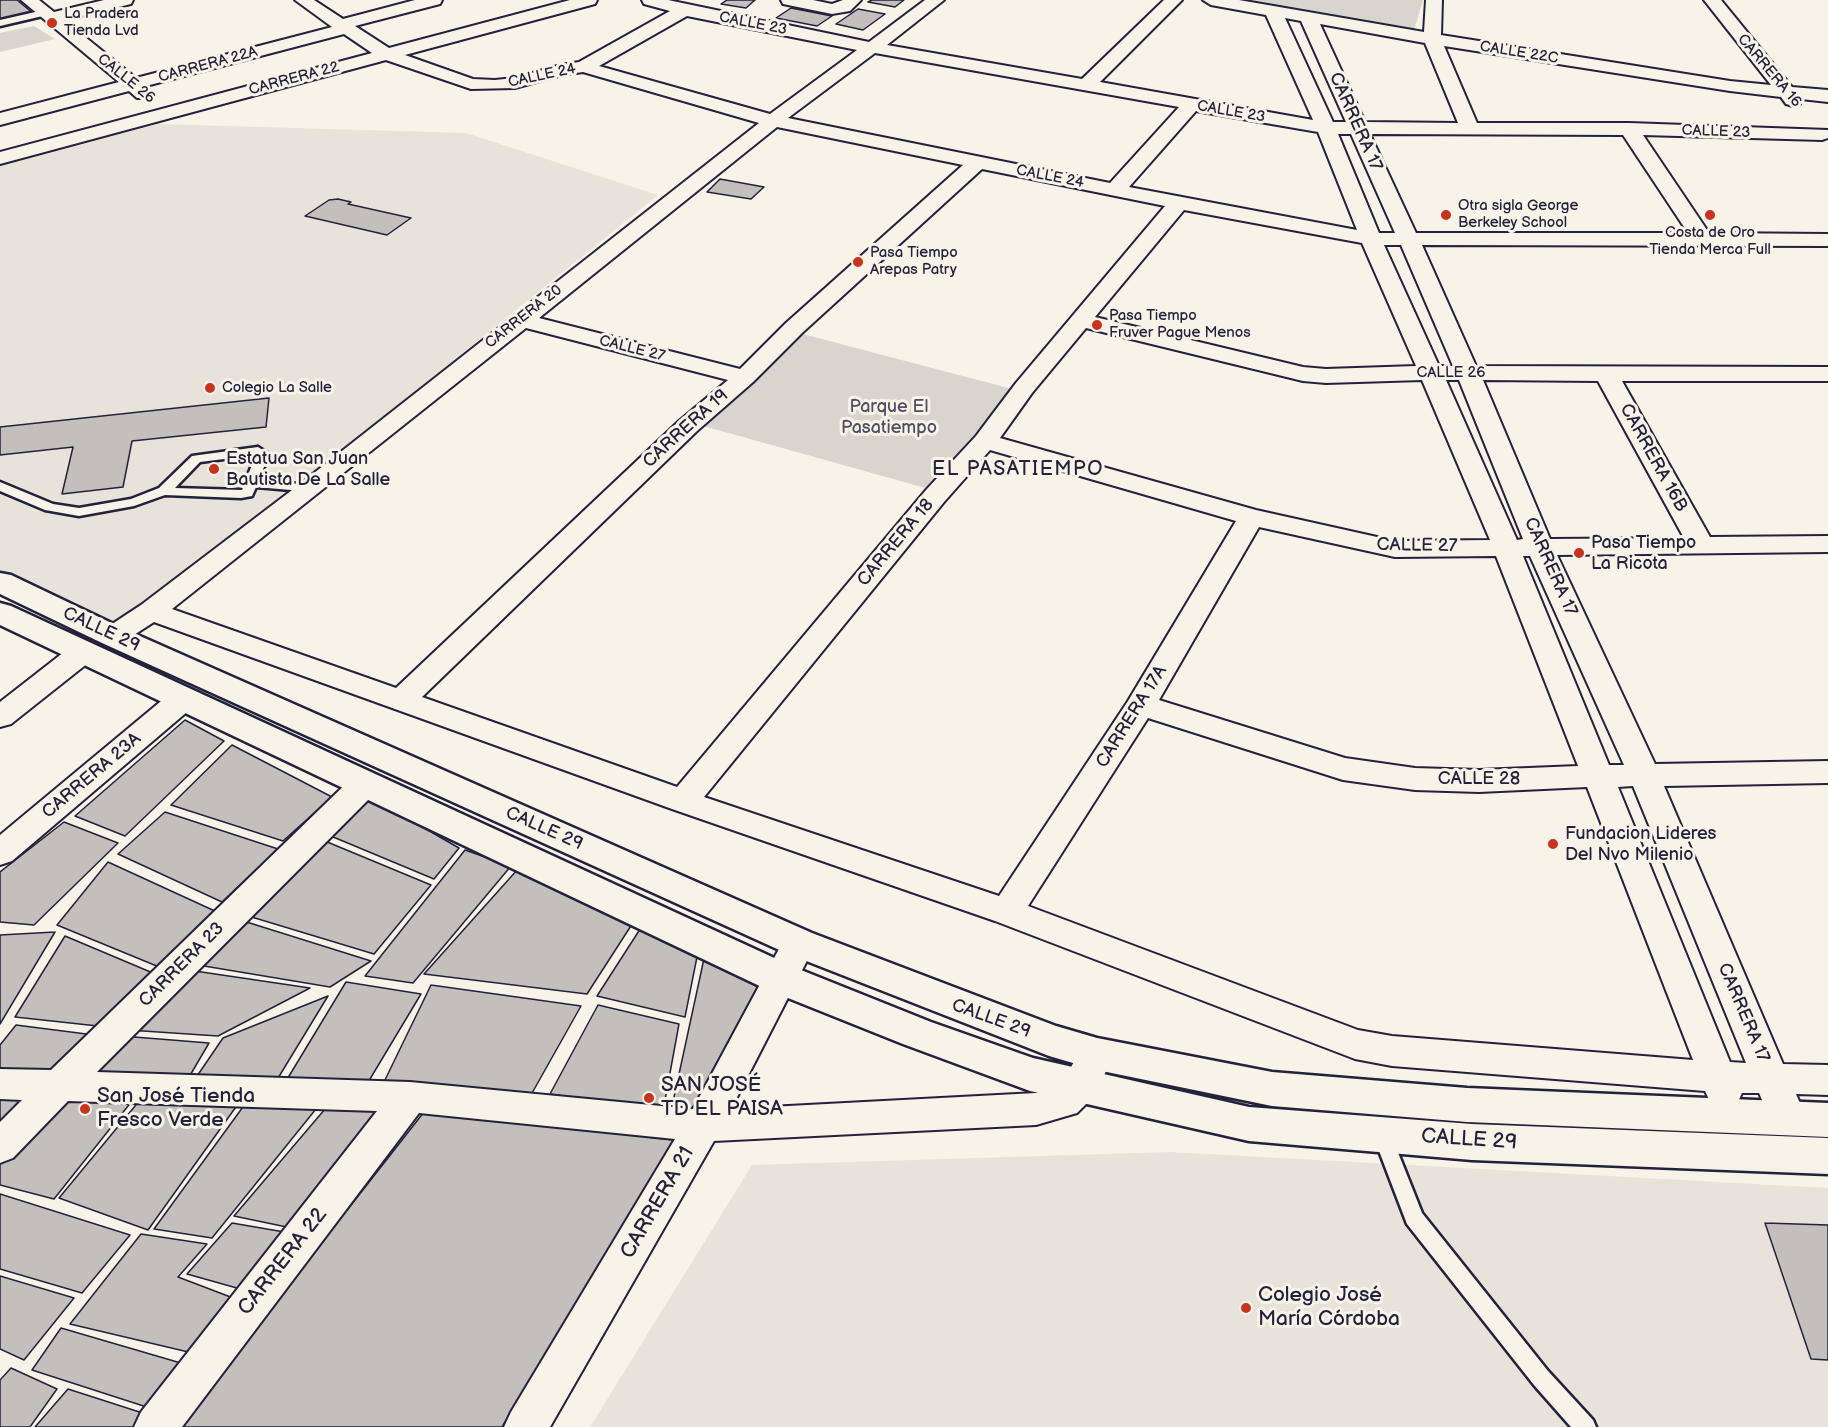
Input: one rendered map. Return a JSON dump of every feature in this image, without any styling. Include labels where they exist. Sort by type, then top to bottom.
[{"type":"main road","name":"CALLE 29","points":[[0,582],[113,636],[799,944],[1049,1041],[1088,1071],[1249,1124],[1484,1142],[1828,1156]]},
{"type":"main road","name":"CALLE 29","points":[[0,613],[782,979],[1030,1074],[1088,1071],[1467,1105],[1733,1118],[1828,1120]]},
{"type":"street","name":"CALLE 26","points":[[29,0],[167,113]]},
{"type":"street","points":[[47,15],[125,0]]},
{"type":"street","name":"CALLE 24","points":[[303,0],[386,54],[471,84],[483,86],[515,83],[561,70],[584,67],[773,121],[1179,203],[1372,239],[1828,240]]},
{"type":"street","name":"CARRERA 22A","points":[[0,119],[434,0]]},
{"type":"street","name":"CARRERA 22","points":[[0,158],[589,0]]},
{"type":"street","name":"CALLE 23","points":[[650,0],[684,10],[874,48],[1326,128],[1629,129],[1825,137]]},
{"type":"street","points":[[755,24],[789,0],[832,9],[844,7],[853,0]]},
{"type":"street","name":"CARRERA 20","points":[[113,636],[151,611],[309,489],[773,121],[936,0]]},
{"type":"street","points":[[1087,85],[1174,0]]},
{"type":"street","name":"CALLE 22C","points":[[1211,0],[1432,39],[1730,86],[1828,96]]},
{"type":"street","points":[[1434,0],[1432,39],[1470,128]]},
{"type":"street","points":[[1714,4],[1734,0]]},
{"type":"street","name":"CARRERA 16","points":[[1714,4],[1825,137]]},
{"type":"street","points":[[584,67],[684,10]]},
{"type":"street","name":"CARRERA 17","points":[[1273,11],[1326,128],[1389,284],[1431,373],[1506,546],[1719,1077],[1733,1118]]},
{"type":"street","name":"CARRERA 17","points":[[1308,17],[1435,298],[1499,445],[1539,546],[1644,775],[1788,1119]]},
{"type":"street","points":[[1115,190],[1191,105]]},
{"type":"street","points":[[1629,129],[1702,239]]},
{"type":"street","name":"CARRERA 19","points":[[400,701],[687,426],[745,377],[794,328],[977,163]]},
{"type":"street","name":"CARRERA 18","points":[[683,801],[935,496],[985,441],[1024,388],[1179,203]]},
{"type":"street","name":"CALLE 27","points":[[520,320],[745,377]]},
{"type":"street","name":"CALLE 26","points":[[1080,320],[1303,374],[1326,376],[1605,372],[1828,374]]},
{"type":"street","name":"CARRERA 16B","points":[[1605,372],[1701,544]]},
{"type":"street","name":"CALLE 27","points":[[985,441],[1251,517],[1395,549],[1828,544]]},
{"type":"street","name":"CARRERA 17A","points":[[1006,912],[1141,705],[1251,517]]},
{"type":"street","points":[[151,611],[683,801],[1006,912],[1355,1044],[1392,1051],[1719,1077],[1828,1080]]},
{"type":"street","points":[[0,717],[83,652]]},
{"type":"street","name":"CARRERA 23A","points":[[0,853],[183,699]]},
{"type":"street","name":"CALLE 28","points":[[1141,705],[1343,769],[1415,779],[1479,781],[1599,776],[1828,772]]},
{"type":"street","name":"CARRERA 23","points":[[0,1148],[59,1086],[365,784]]},
{"type":"street","name":"CARRERA 21","points":[[526,1427],[703,1126],[799,944]]},
{"type":"street","points":[[0,1084],[410,1097],[703,1126],[1036,1109],[1064,1102],[1088,1071]]},
{"type":"street","name":"CARRERA 22","points":[[156,1427],[410,1097]]},
{"type":"lane","points":[[0,23],[47,15]]},
{"type":"lane","points":[[0,486],[50,507],[79,512],[134,502],[164,491],[241,494],[247,493],[263,454],[262,452],[196,459],[164,491]]},
{"type":"lane","points":[[251,483],[309,489]]},
{"type":"lane","points":[[1382,1134],[1414,1218],[1541,1378],[1585,1427]]},
{"type":"shaded area","name":"Colegio La Salle","points":[[159,124],[466,133],[658,195],[115,634],[0,581],[0,166]]},
{"type":"shaded area","name":"Colegio José María Córdoba","points":[[1171,1152],[1828,1188],[1828,1427],[590,1427],[752,1165]]},
{"type":"green space","points":[[1238,0],[1423,0],[1414,30]]},
{"type":"green space","points":[[34,26],[55,39],[0,52],[0,33]]},
{"type":"green space","name":"Parque El Pasatiempo","points":[[799,333],[1012,389],[929,489],[700,425]]},
{"type":"building","points":[[0,0],[17,0],[34,14],[0,22]]},
{"type":"building","points":[[727,0],[755,0],[746,8],[721,4]]},
{"type":"building","points":[[904,0],[895,7],[868,2]]},
{"type":"building","points":[[791,8],[832,16],[817,26],[776,18]]},
{"type":"building","points":[[858,9],[885,14],[863,30],[836,24]]},
{"type":"building","points":[[720,179],[764,187],[751,199],[707,192]]},
{"type":"building","points":[[338,199],[351,202],[348,204],[411,218],[387,235],[305,216],[329,200]]},
{"type":"building","points":[[269,398],[266,427],[132,441],[123,487],[62,494],[73,447],[0,455],[0,427]]},
{"type":"building","points":[[185,720],[224,741],[125,836],[75,816]]},
{"type":"building","points":[[232,745],[332,797],[283,841],[171,805]]},
{"type":"building","points":[[365,794],[459,848],[434,879],[326,834]]},
{"type":"building","points":[[165,812],[278,849],[222,902],[118,854]]},
{"type":"building","points":[[64,822],[118,843],[34,925],[0,922],[0,872]]},
{"type":"building","points":[[320,839],[431,885],[374,954],[245,915]]},
{"type":"building","points":[[465,850],[511,866],[413,983],[365,976]]},
{"type":"building","points":[[108,862],[217,912],[164,969],[57,925]]},
{"type":"building","points":[[518,869],[636,918],[587,994],[424,974]]},
{"type":"building","points":[[237,919],[371,961],[330,987],[192,964]]},
{"type":"building","points":[[644,923],[698,952],[685,1017],[597,996]]},
{"type":"building","points":[[55,932],[0,1024],[0,935]]},
{"type":"building","points":[[65,936],[160,976],[107,1027],[15,1017]]},
{"type":"building","points":[[705,954],[770,983],[701,1114],[671,1111]]},
{"type":"building","points":[[188,970],[310,988],[218,1036],[128,1030]]},
{"type":"building","points":[[346,982],[421,994],[364,1089],[283,1086]]},
{"type":"building","points":[[431,985],[581,1006],[527,1102],[383,1084]]},
{"type":"building","points":[[328,996],[272,1088],[193,1082],[223,1038]]},
{"type":"building","points":[[598,1005],[679,1024],[663,1111],[550,1094]]},
{"type":"building","points":[[16,1025],[102,1036],[58,1079],[0,1077],[0,1045]]},
{"type":"building","points":[[122,1036],[209,1043],[185,1084],[86,1076]]},
{"type":"building","points":[[0,1094],[41,1096],[0,1139]]},
{"type":"building","points":[[243,1097],[148,1230],[59,1198],[140,1100]]},
{"type":"building","points":[[324,1099],[212,1238],[154,1229],[248,1100]]},
{"type":"building","points":[[64,1100],[132,1101],[54,1199],[0,1185],[0,1163]]},
{"type":"building","points":[[331,1102],[399,1102],[301,1230],[234,1216]]},
{"type":"building","points":[[424,1112],[674,1140],[502,1427],[177,1427]]},
{"type":"building","points":[[0,1194],[130,1235],[82,1293],[0,1269]]},
{"type":"building","points":[[232,1223],[296,1234],[251,1292],[187,1274]]},
{"type":"building","points":[[1765,1223],[1828,1225],[1828,1360],[1811,1359]]},
{"type":"building","points":[[141,1234],[207,1244],[178,1277],[241,1301],[201,1355],[70,1324]]},
{"type":"building","points":[[0,1276],[74,1298],[24,1360],[0,1349]]},
{"type":"building","points":[[61,1328],[191,1366],[159,1411],[32,1370]]},
{"type":"building","points":[[11,1368],[57,1389],[30,1427],[0,1427],[0,1380]]},
{"type":"building","points":[[68,1389],[155,1417],[147,1427],[35,1427]]},
{"type":"place","name":"La Pradera Tienda Lvd","points":[[52,23]]},
{"type":"place","name":"Otra sigla George Berkeley School","points":[[1446,215]]},
{"type":"place","name":"Costa de Oro Tienda Merca Full","points":[[1710,215]]},
{"type":"place","name":"Pasa Tiempo Arepas Patry","points":[[858,262]]},
{"type":"place","name":"Pasa Tiempo Fruver Pague Menos","points":[[1097,325]]},
{"type":"place","name":"Colegio La Salle","points":[[210,388]]},
{"type":"place","name":"Estatua San Juan Bautista De La Salle","points":[[214,469]]},
{"type":"place","name":"Pasa Tiempo La Ricota","points":[[1579,553]]},
{"type":"place","name":"Fundacion Lideres Del Nvo Milenio","points":[[1553,844]]},
{"type":"place","name":"SAN JOSÉ TD EL PAISA","points":[[649,1098]]},
{"type":"place","name":"San José Tienda Fresco Verde","points":[[85,1109]]},
{"type":"place","name":"Colegio José María Córdoba","points":[[1246,1308]]},
{"type":"district","name":"EL PASATIEMPO","points":[[1018,470]]}]
